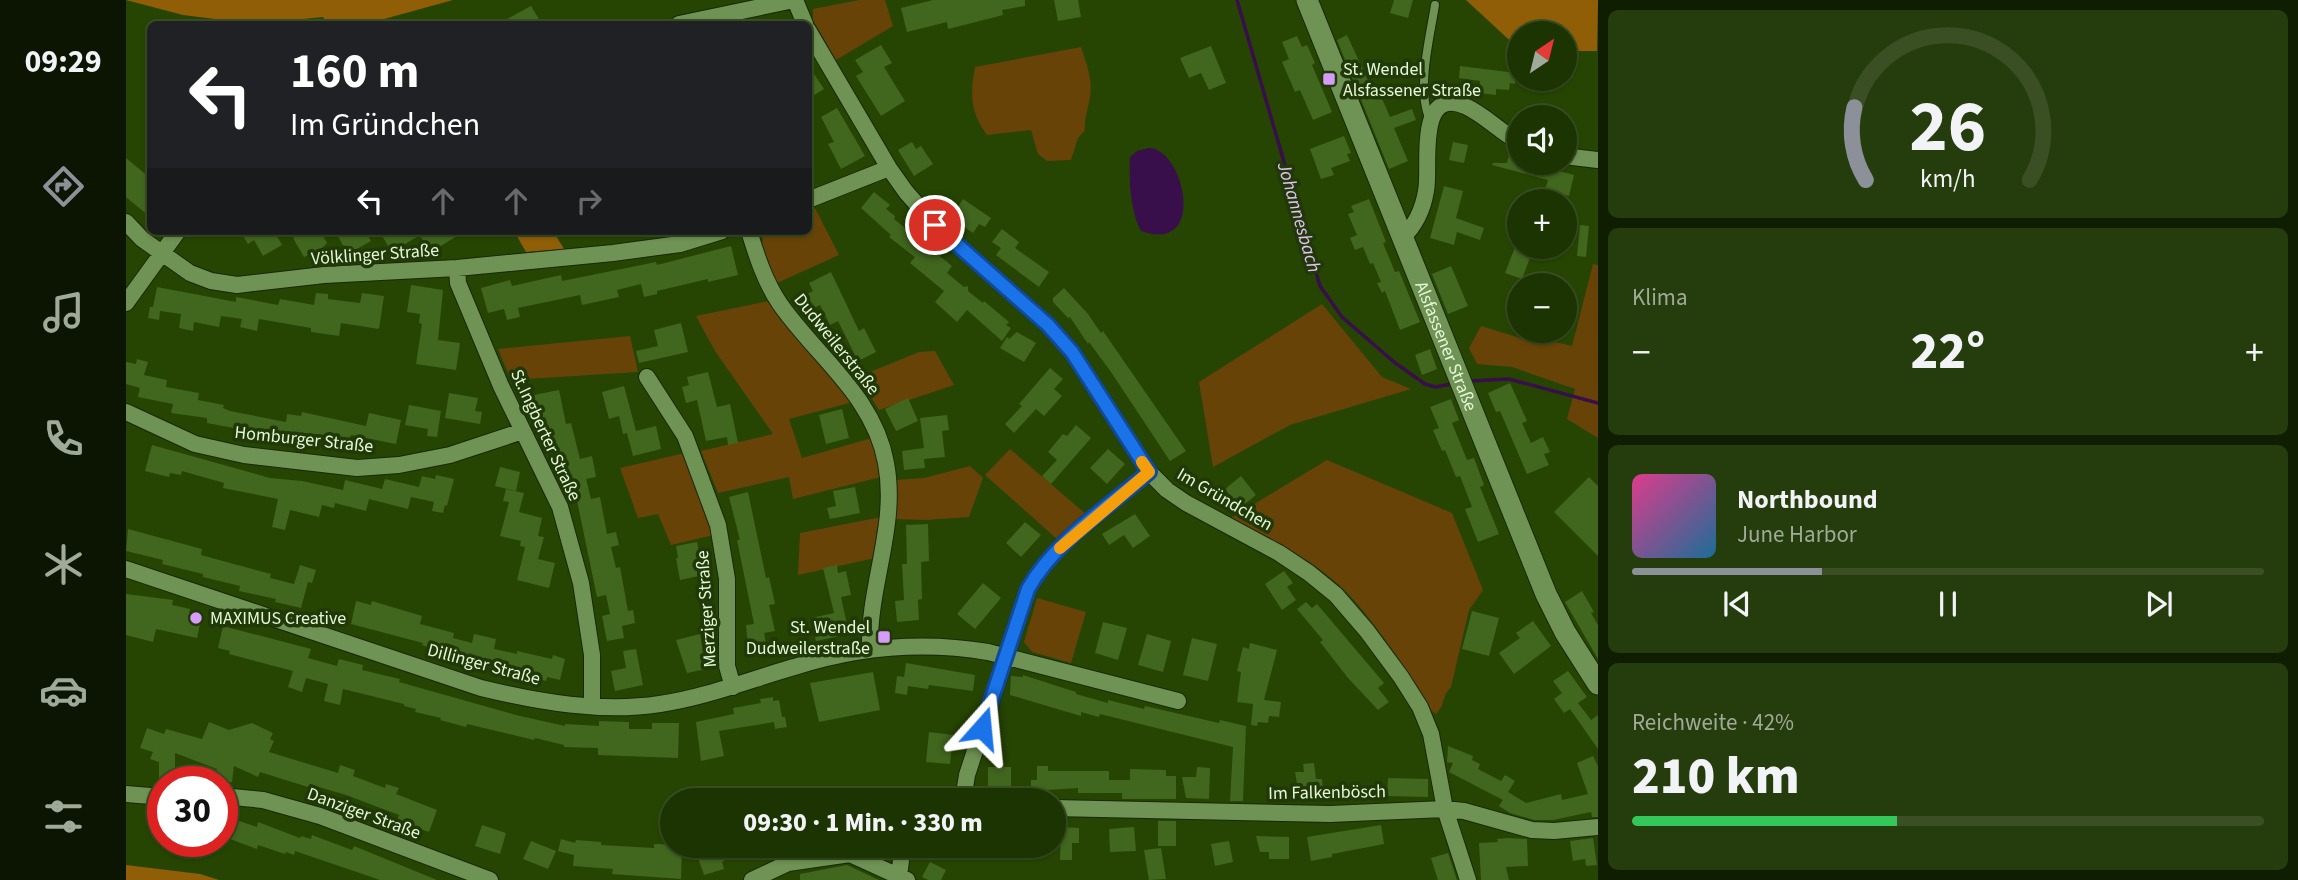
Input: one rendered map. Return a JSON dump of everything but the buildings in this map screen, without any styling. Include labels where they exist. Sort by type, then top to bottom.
[{"type":"main road","name":"Alsfassener Straße","points":[[1307,0],[1546,594],[1565,632],[1598,684]]},
{"type":"street","points":[[694,21],[794,0],[804,21]]},
{"type":"street","name":"Im Gründchen","points":[[812,37],[889,168],[906,192],[935,225],[1048,325],[1072,352],[1149,472],[1167,490],[1186,503],[1279,553],[1336,594],[1367,631],[1420,707],[1431,734],[1445,809],[1468,880]]},
{"type":"street","points":[[1402,238],[1418,218],[1426,191],[1429,170],[1427,134],[1430,120],[1439,107],[1450,103],[1464,106],[1507,134]]},
{"type":"street","points":[[1577,158],[1598,160]]},
{"type":"street","points":[[812,198],[889,168]]},
{"type":"street","name":"Völklinger Straße","points":[[126,222],[142,239],[190,273],[211,281],[237,285],[324,275],[457,268],[613,253],[680,244],[709,235]]},
{"type":"street","points":[[126,303],[175,235]]},
{"type":"street","name":"Dudweilerstraße","points":[[750,235],[760,268],[779,302],[858,397],[876,429],[886,462],[888,522],[874,598],[870,649]]},
{"type":"street","name":"St.Ingberter Straße","points":[[457,268],[458,283],[500,386],[560,507],[581,583],[592,655],[592,706]]},
{"type":"street","name":"Merziger Straße","points":[[647,377],[685,436],[718,525],[727,579],[727,666],[733,687]]},
{"type":"street","name":"Homburger Straße","points":[[126,412],[195,444],[244,455],[357,467],[399,465],[450,455],[523,430]]},
{"type":"street","points":[[965,788],[1028,589],[1038,570],[1055,551],[1149,472]]},
{"type":"street","name":"Dillinger Straße","points":[[126,569],[481,688],[522,698],[592,706],[657,705],[733,687],[796,666],[870,649],[914,647],[964,648],[1006,656],[1178,701]]},
{"type":"street","points":[[126,794],[147,796]]},
{"type":"street","name":"Danziger Straße","points":[[238,798],[263,800],[320,816],[487,880]]},
{"type":"street","name":"Im Falkenbösch","points":[[1066,807],[1330,814],[1445,809],[1464,811],[1532,830],[1598,827]]},
{"type":"street","points":[[752,880],[788,863],[822,858]]},
{"type":"street","points":[[859,858],[903,878]]},
{"type":"street","points":[[900,858],[899,865],[903,878]]},
{"type":"lane","points":[[1430,120],[1425,109],[1425,64],[1435,5]]},
{"type":"shaded area","points":[[126,0],[453,0],[377,21],[325,21],[323,17],[284,21],[231,21],[183,15]]},
{"type":"shaded area","points":[[859,0],[885,0],[893,26],[836,60],[813,20],[813,9]]},
{"type":"shaded area","points":[[1466,0],[1598,0],[1597,51],[1577,51],[1577,21],[1507,21],[1507,38]]},
{"type":"shaded area","points":[[1081,47],[1091,90],[1085,130],[1078,138],[1071,160],[1047,161],[1038,154],[1031,130],[987,135],[974,110],[972,86],[975,67]]},
{"type":"shaded area","points":[[1149,148],[1161,153],[1172,164],[1180,181],[1183,198],[1182,215],[1175,228],[1162,234],[1141,231],[1132,205],[1130,157],[1137,151]]},
{"type":"shaded area","points":[[815,208],[839,255],[777,283],[762,248],[763,235],[812,235],[812,210]]},
{"type":"shaded area","points":[[516,235],[555,235],[564,249],[526,252]]},
{"type":"shaded area","points":[[1593,264],[1598,265],[1598,438],[1567,419],[1575,389],[1512,367],[1477,364],[1469,348],[1481,326],[1507,334],[1507,343],[1559,343],[1572,346],[1573,343],[1577,343],[1577,326]]},
{"type":"shaded area","points":[[769,301],[853,402],[789,419],[802,458],[872,438],[881,477],[793,499],[789,477],[718,493],[701,451],[773,434],[715,351],[696,316]]},
{"type":"shaded area","points":[[1322,304],[1382,377],[1411,389],[1290,425],[1213,467],[1199,382]]},
{"type":"shaded area","points":[[630,336],[638,372],[511,380],[498,349]]},
{"type":"shaded area","points":[[935,351],[954,385],[879,410],[858,377],[919,352]]},
{"type":"shaded area","points":[[1010,449],[1087,515],[1057,539],[985,475]]},
{"type":"shaded area","points":[[685,453],[714,535],[671,545],[658,514],[638,518],[620,468]]},
{"type":"shaded area","points":[[1327,460],[1452,513],[1483,590],[1469,610],[1451,687],[1436,714],[1375,626],[1339,585],[1286,548],[1228,520]]},
{"type":"shaded area","points":[[970,466],[983,478],[969,517],[895,519],[896,480],[924,478]]},
{"type":"shaded area","points":[[881,517],[875,558],[798,575],[800,533]]},
{"type":"shaded area","points":[[1037,598],[1086,612],[1071,663],[1032,652],[1024,642]]},
{"type":"shaded area","points":[[126,865],[200,874],[219,880],[126,880]]},
{"type":"waterway","name":"Johannesbach","points":[[1237,0],[1320,286],[1342,317],[1394,362],[1425,384],[1435,387],[1452,384]]},
{"type":"waterway","name":"Johannesbach","points":[[1470,381],[1509,379],[1598,403]]},
{"type":"slow traffic","points":[[1060,548],[1149,472],[1142,462]]},
{"type":"place","name":"St. Wendel Alsfassener Straße","points":[[1329,79]]},
{"type":"place","name":"MAXIMUS Creative","points":[[196,618]]},
{"type":"place","name":"St. Wendel Dudweilerstraße","points":[[884,637]]},
{"type":"route","points":[[935,225],[1048,325],[1072,352],[1149,472],[1055,551],[1038,570],[1028,589],[982,728]]}]
